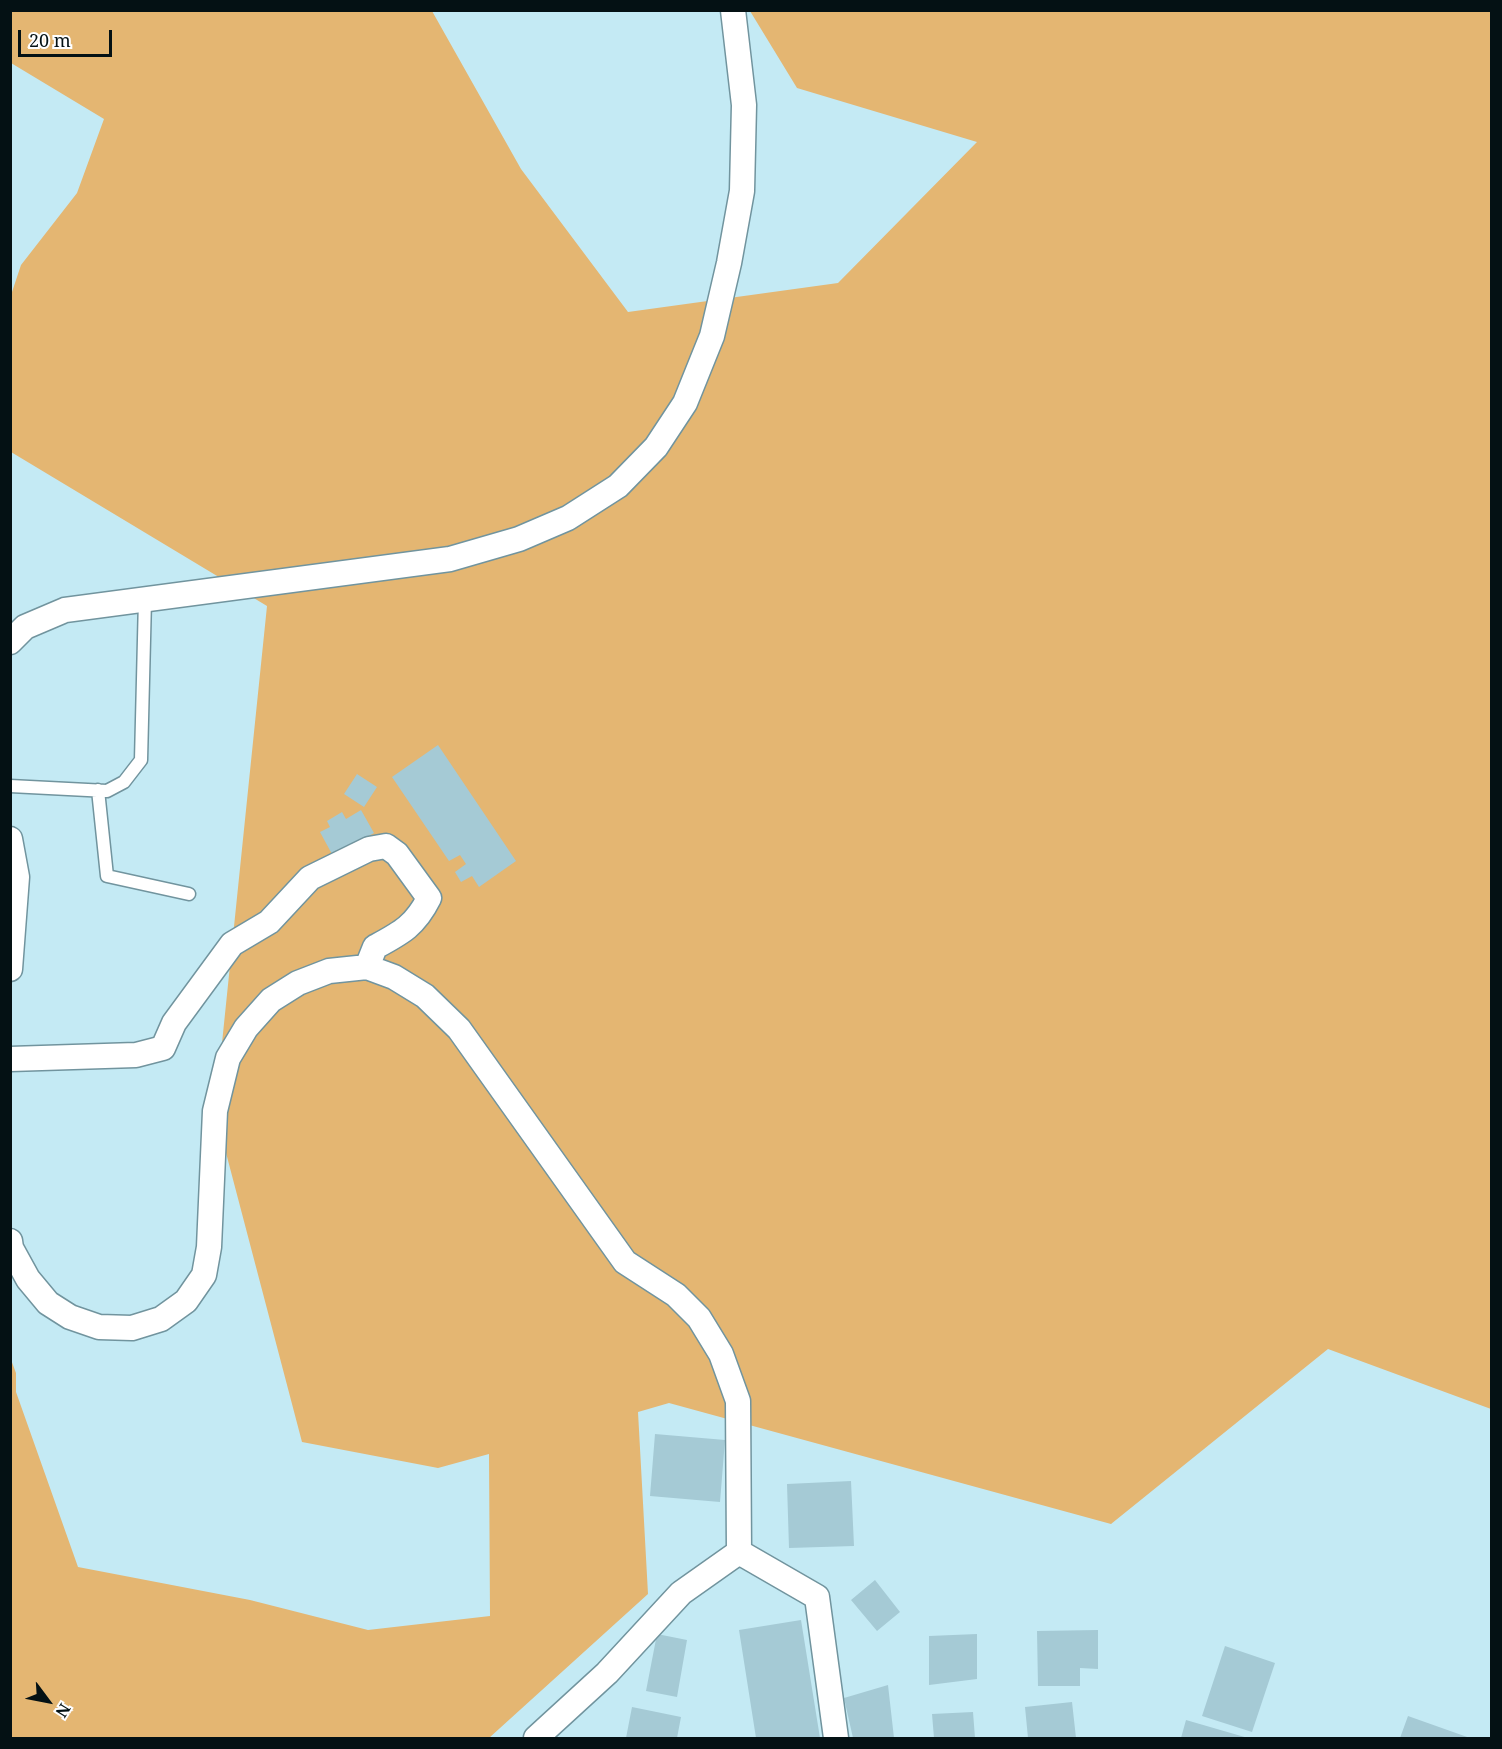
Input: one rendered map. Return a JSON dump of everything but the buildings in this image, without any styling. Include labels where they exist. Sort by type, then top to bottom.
[{"type":"street","points":[[10,642],[25,627],[65,610],[450,559],[528,535],[568,518],[618,486],[656,447],[685,403],[714,325],[729,263],[742,191],[744,105],[733,10]]},
{"type":"street","points":[[10,839],[17,877],[10,969]]},
{"type":"street","points":[[10,1059],[135,1055],[163,1048],[174,1023],[232,944],[269,922],[310,878],[369,849],[386,846],[397,854],[429,898],[421,915],[405,931],[375,947],[367,967]]},
{"type":"street","points":[[10,1241],[11,1248],[28,1279],[48,1303],[70,1317],[99,1327],[132,1328],[161,1319],[186,1301],[204,1275],[209,1246],[215,1111],[228,1058],[246,1028],[271,1000],[298,983],[328,971],[367,967],[394,977],[425,996],[459,1029],[625,1262],[676,1295],[699,1318],[721,1354],[738,1401],[739,1552]]},
{"type":"street","points":[[536,1738],[607,1673],[681,1593],[739,1552]]},
{"type":"street","points":[[739,1552],[817,1598],[836,1738]]},
{"type":"lane","points":[[10,786],[107,791],[124,782],[141,760],[145,599]]},
{"type":"lane","points":[[98,790],[107,876],[189,894]]},
{"type":"shaded area","points":[[11,11],[432,11],[521,169],[628,312],[838,283],[977,142],[797,88],[750,11],[1491,11],[1491,1409],[1328,1349],[1111,1524],[669,1403],[638,1412],[648,1594],[489,1738],[11,1738],[10,1357],[16,1373],[16,1392],[78,1567],[250,1600],[368,1630],[490,1616],[489,1454],[438,1468],[302,1442],[215,1111],[267,606],[11,452],[11,295],[21,265],[77,193],[104,119],[11,63]]}]
